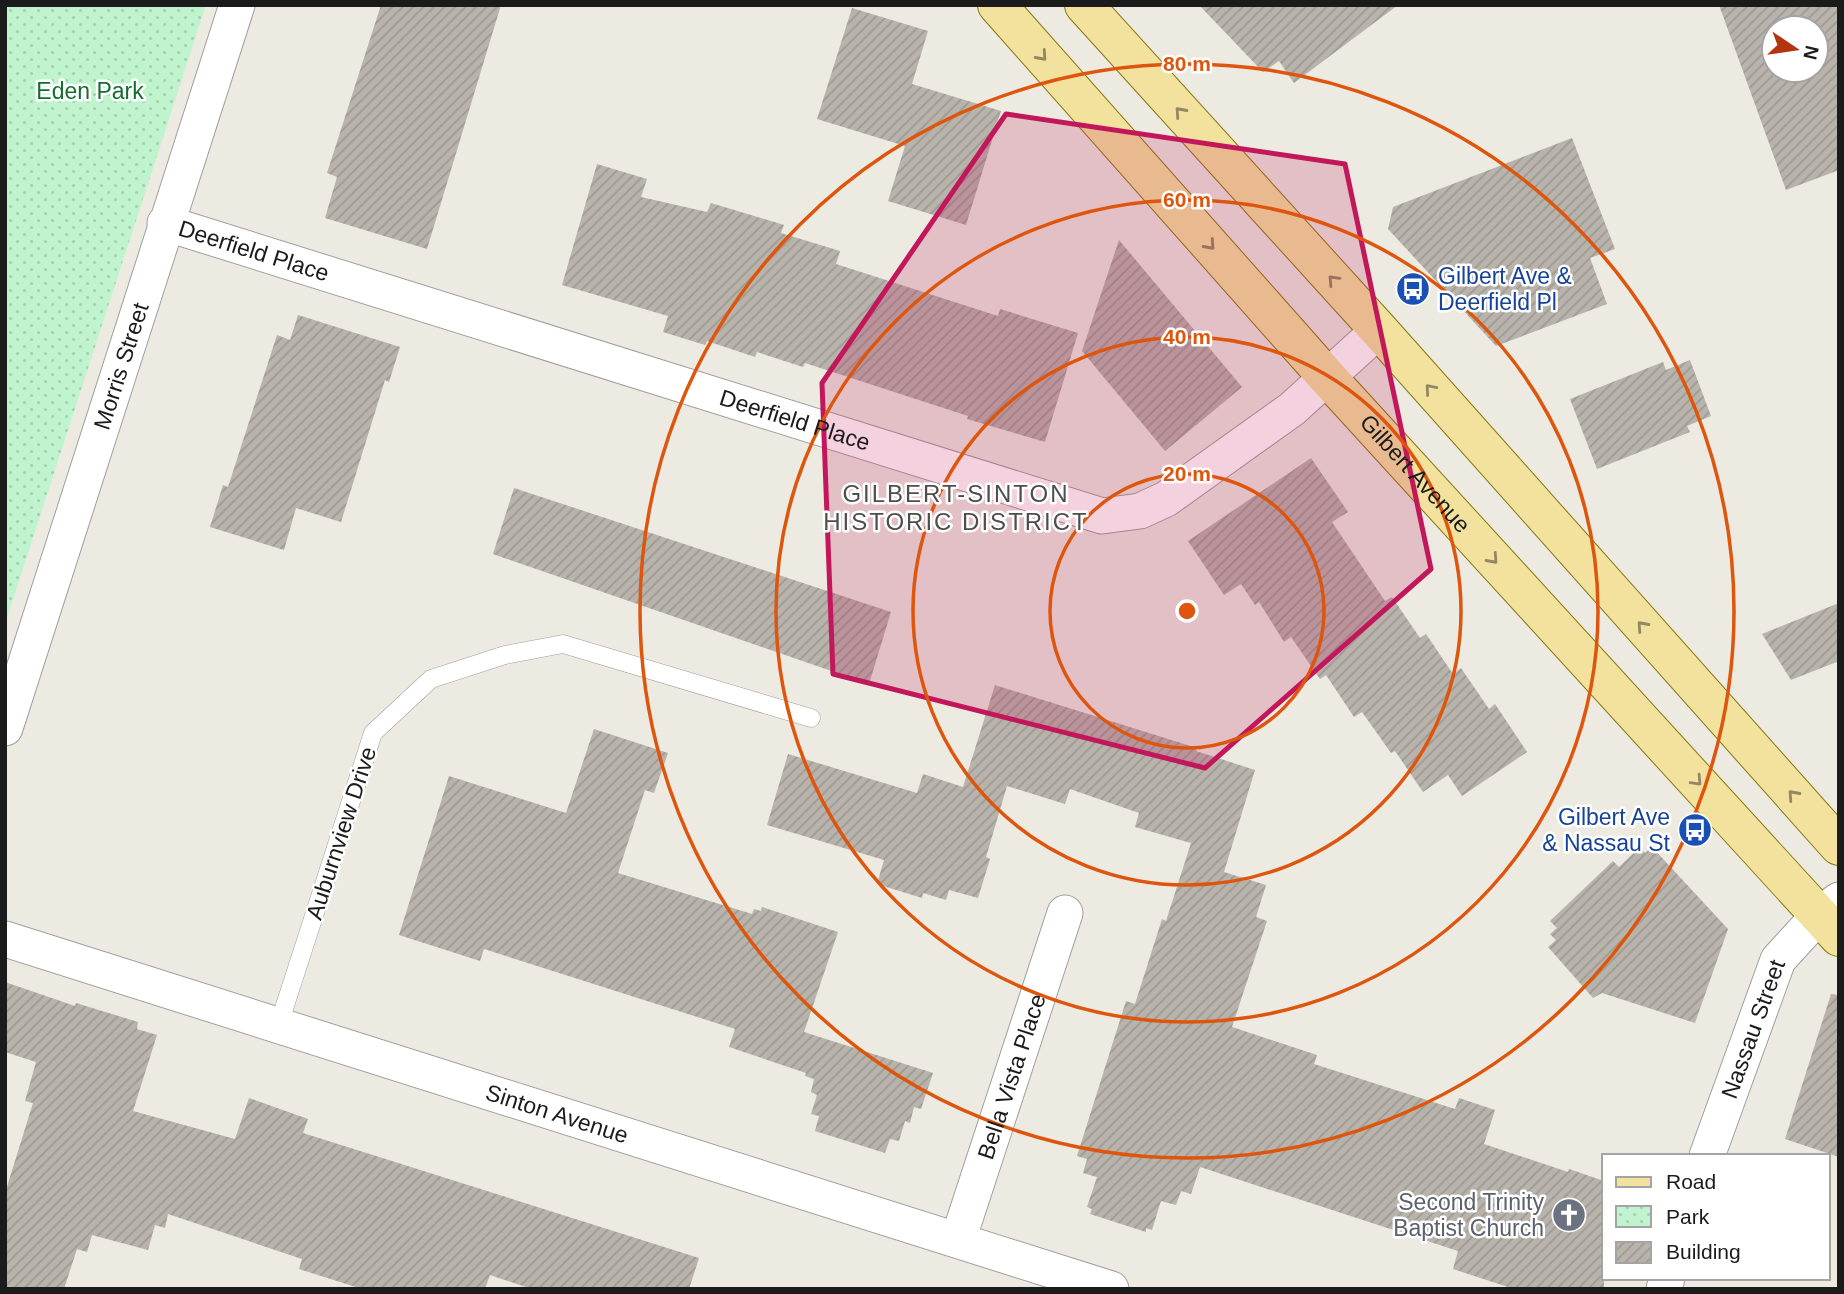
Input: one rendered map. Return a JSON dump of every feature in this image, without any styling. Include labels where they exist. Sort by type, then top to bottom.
[{"type":"main road","name":"Gilbert Avenue","points":[[997,5],[1327,377],[1832,917]]},
{"type":"main road","points":[[1084,5],[1379,330],[1839,846]]},
{"type":"street","name":"Morris Street","points":[[5,728],[237,5]]},
{"type":"street","name":"Deerfield Place","points":[[165,223],[1102,516],[1140,511],[1166,499],[1292,409],[1379,330]]},
{"type":"street","name":"Bella Vista Place","points":[[958,1240],[1065,913]]},
{"type":"street","name":"Nassau Street","points":[[1708,1154],[1778,960],[1832,917]]},
{"type":"street","name":"Sinton Avenue","points":[[5,939],[1111,1289]]},
{"type":"lane","name":"Auburnview Drive","points":[[279,1024],[373,733],[431,679],[505,655],[563,644],[811,718]]},
{"type":"highlighted area","points":[[1006,114],[1345,164],[1431,569],[1205,768],[833,674],[822,383]]},
{"type":"green space","name":"Eden Park","points":[[5,5],[206,5],[5,624]]},
{"type":"building","points":[[381,5],[501,5],[427,249],[325,218],[337,177],[327,173]]},
{"type":"building","points":[[1199,5],[1398,5],[1294,83],[1279,61],[1263,72]]},
{"type":"building","points":[[1719,5],[1839,5],[1839,170],[1786,190]]},
{"type":"building","points":[[852,8],[928,31],[912,84],[1001,111],[966,225],[888,201],[905,146],[817,119]]},
{"type":"building","points":[[1572,138],[1615,249],[1590,258],[1607,304],[1496,346],[1388,229],[1393,207]]},
{"type":"building","points":[[597,164],[647,179],[641,197],[707,212],[711,203],[784,225],[781,233],[840,251],[836,264],[998,316],[1000,309],[1078,333],[1045,442],[967,419],[968,416],[805,363],[803,367],[757,352],[755,357],[707,341],[705,345],[663,332],[668,316],[562,285]]},
{"type":"building","points":[[1119,240],[1242,387],[1165,451],[1082,351]]},
{"type":"building","points":[[298,315],[400,347],[389,382],[385,380],[341,522],[296,508],[284,550],[210,527],[223,485],[228,487],[277,335],[290,340]]},
{"type":"building","points":[[1690,360],[1711,416],[1687,426],[1690,432],[1597,469],[1570,399],[1663,362],[1666,370]]},
{"type":"building","points":[[1311,458],[1348,512],[1332,522],[1385,601],[1392,597],[1420,638],[1426,634],[1453,674],[1461,668],[1489,709],[1495,704],[1527,752],[1462,796],[1448,775],[1423,792],[1395,751],[1391,753],[1362,712],[1354,717],[1326,675],[1320,679],[1291,637],[1284,642],[1259,602],[1255,605],[1241,584],[1224,595],[1188,541]]},
{"type":"building","points":[[514,488],[891,612],[869,684],[493,554]]},
{"type":"building","points":[[1839,603],[1839,661],[1791,680],[1762,634]]},
{"type":"building","points":[[995,685],[1197,748],[1196,751],[1255,770],[1224,872],[1266,885],[1256,917],[1267,921],[1232,1027],[1317,1055],[1314,1064],[1455,1109],[1459,1098],[1495,1110],[1484,1144],[1602,1180],[1604,1289],[1514,1289],[1453,1269],[1458,1251],[1200,1167],[1191,1194],[1181,1191],[1176,1205],[1161,1201],[1152,1230],[1146,1228],[1146,1232],[1090,1214],[1092,1209],[1087,1207],[1097,1177],[1083,1173],[1087,1159],[1077,1156],[1126,1001],[1135,1004],[1162,919],[1166,921],[1191,843],[1135,827],[1139,813],[1070,789],[1065,804],[1007,786],[986,857],[990,859],[978,898],[949,890],[946,900],[923,893],[922,898],[877,884],[884,860],[767,825],[788,754],[917,793],[923,774],[963,787]]},
{"type":"building","points":[[594,729],[668,753],[654,793],[645,790],[618,873],[752,914],[754,909],[761,911],[762,907],[838,932],[804,1032],[933,1073],[921,1109],[914,1107],[910,1123],[905,1121],[899,1141],[890,1139],[885,1153],[815,1131],[819,1116],[811,1114],[817,1095],[811,1092],[814,1079],[805,1076],[806,1073],[729,1047],[735,1029],[484,949],[480,961],[399,935],[449,776],[566,813]]},
{"type":"building","points":[[1640,847],[1645,853],[1652,847],[1728,929],[1695,1023],[1602,993],[1593,998],[1548,947],[1556,940],[1550,934],[1557,928],[1550,921],[1613,861],[1619,867]]},
{"type":"building","points":[[5,982],[75,1006],[76,1003],[138,1022],[137,1029],[157,1035],[133,1111],[235,1139],[249,1098],[308,1119],[303,1133],[699,1258],[689,1289],[532,1289],[490,1275],[485,1289],[362,1289],[299,1269],[302,1259],[168,1214],[165,1228],[155,1225],[148,1250],[92,1235],[87,1252],[77,1249],[64,1289],[5,1289],[5,1193],[33,1103],[25,1101],[36,1062],[5,1052]]},
{"type":"building","points":[[1831,994],[1839,995],[1839,1157],[1785,1139]]},
{"type":"place","name":"Gilbert Ave & Deerfield Pl","points":[[1413,289]]},
{"type":"place","name":"Gilbert Ave & Nassau St","points":[[1695,830]]},
{"type":"place","name":"Second Trinity Baptist Church","points":[[1569,1215]]},
{"type":"district","name":"GILBERT-SINTON HISTORIC DISTRICT","points":[[956,508]]}]
